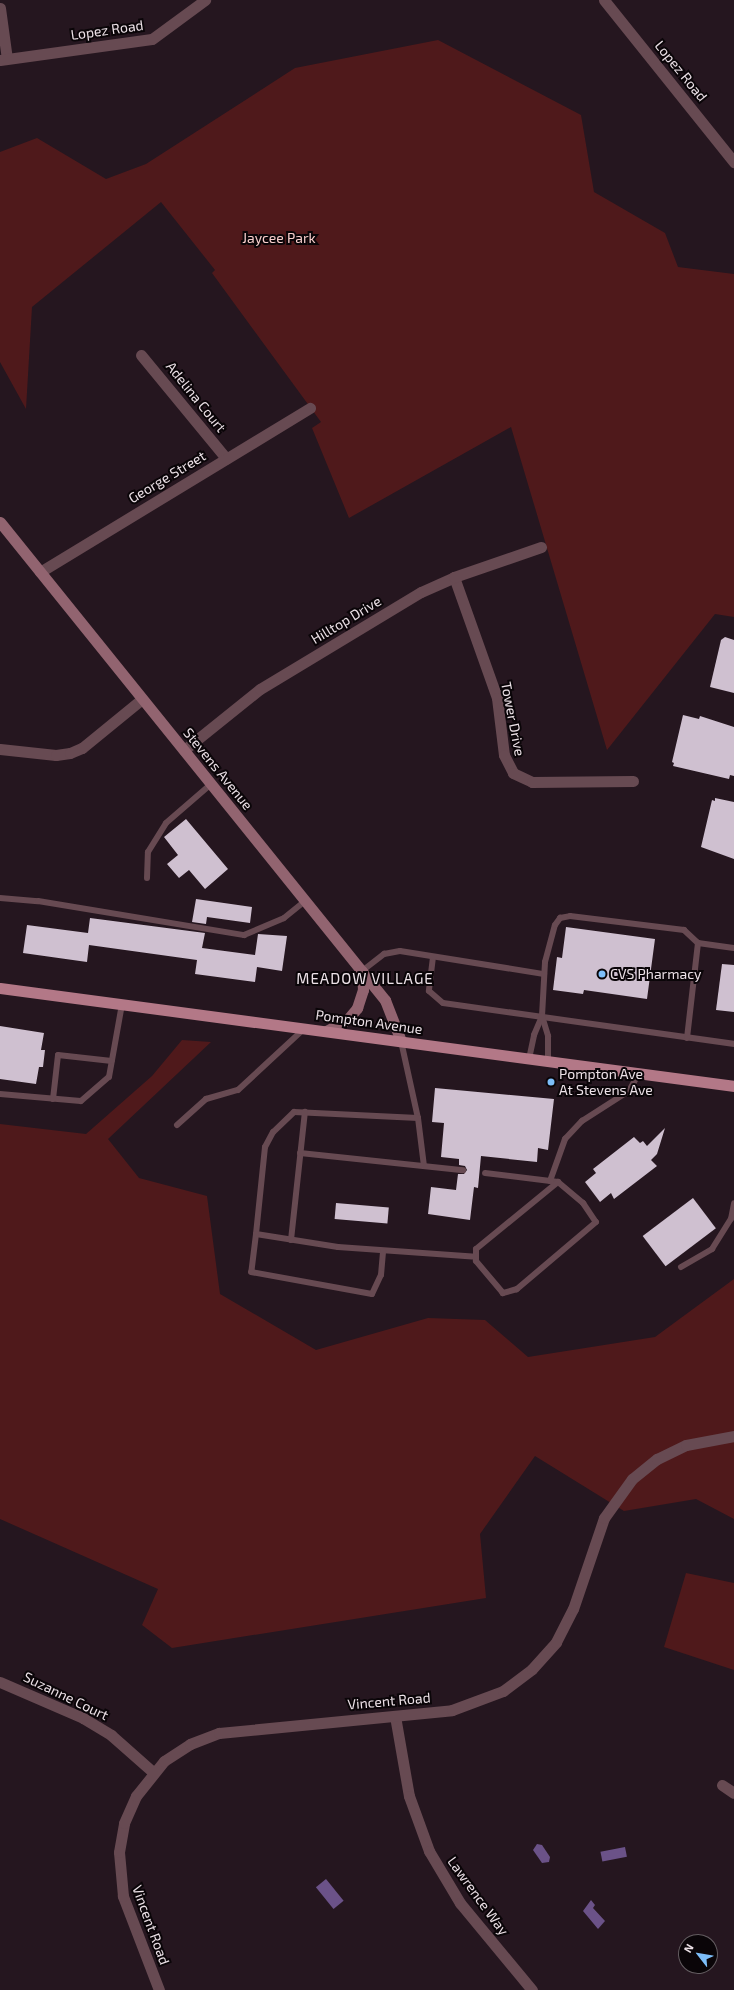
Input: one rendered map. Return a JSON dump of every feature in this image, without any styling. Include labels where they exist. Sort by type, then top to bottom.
[{"type":"main road","name":"Stevens Avenue","points":[[0,522],[385,1000],[402,1041]]},
{"type":"main road","points":[[326,1031],[347,1020],[357,1008],[363,990],[362,971]]},
{"type":"main road","name":"Pompton Avenue","points":[[0,988],[734,1086]]},
{"type":"street","name":"Lopez Road","points":[[3,59],[152,39],[205,0]]},
{"type":"street","name":"Lopez Road","points":[[604,0],[734,162]]},
{"type":"street","points":[[0,8],[3,59]]},
{"type":"street","name":"Adelina Court","points":[[142,355],[226,458]]},
{"type":"street","name":"George Street","points":[[40,572],[310,408]]},
{"type":"street","name":"Hilltop Drive","points":[[184,750],[260,689],[421,592],[454,577],[542,547]]},
{"type":"street","name":"Tower Drive","points":[[454,577],[497,698],[504,755],[513,773],[532,782],[633,781]]},
{"type":"street","points":[[0,749],[56,755],[70,753],[88,743],[142,699]]},
{"type":"street","name":"Vincent Road","points":[[159,1990],[123,1896],[119,1867],[121,1838],[127,1816],[136,1796],[153,1772],[190,1744],[219,1732],[395,1716],[470,1705],[503,1691],[532,1669],[552,1646],[565,1626],[573,1609],[600,1528],[621,1491],[644,1468],[671,1451],[701,1440],[734,1436]]},
{"type":"street","name":"Suzanne Court","points":[[0,1682],[83,1718],[111,1736],[153,1772]]},
{"type":"street","name":"Lawrence Way","points":[[395,1716],[409,1796],[429,1851],[460,1903],[532,1990]]},
{"type":"street","points":[[722,1785],[734,1793]]},
{"type":"lane","points":[[146,878],[148,852],[166,823],[211,784]]},
{"type":"lane","points":[[0,898],[38,901],[244,935],[284,918],[305,901]]},
{"type":"lane","points":[[548,1061],[548,1036],[542,1016],[545,962],[555,925],[560,918],[570,916],[684,930],[698,943],[734,948]]},
{"type":"lane","points":[[687,1038],[698,943]]},
{"type":"lane","points":[[362,971],[384,954],[416,952],[433,957],[544,974]]},
{"type":"lane","points":[[433,957],[428,990],[443,1003],[734,1044]]},
{"type":"lane","points":[[0,1094],[81,1101],[109,1077],[122,1004]]},
{"type":"lane","points":[[529,1058],[534,1035],[542,1016]]},
{"type":"lane","points":[[177,1125],[206,1099],[238,1090],[305,1028]]},
{"type":"lane","points":[[402,1041],[418,1118],[424,1166]]},
{"type":"lane","points":[[53,1099],[58,1055],[112,1061]]},
{"type":"lane","points":[[550,1181],[566,1139],[582,1121],[629,1091],[639,1073]]},
{"type":"lane","points":[[383,1251],[380,1275],[372,1294],[251,1272],[265,1147],[273,1132],[294,1112],[418,1118]]},
{"type":"lane","points":[[291,1240],[305,1112]]},
{"type":"lane","points":[[300,1153],[463,1170]]},
{"type":"lane","points":[[485,1173],[558,1182],[583,1203],[596,1222],[592,1227],[517,1289],[503,1293],[476,1261],[476,1249],[558,1182]]},
{"type":"lane","points":[[681,1267],[712,1249],[730,1219],[734,1203]]},
{"type":"lane","points":[[256,1234],[291,1240],[383,1251],[476,1257]]},
{"type":"green space","name":"Jaycee Park","points":[[438,40],[581,115],[594,192],[665,233],[678,267],[734,274],[734,617],[715,614],[607,750],[511,427],[349,518],[312,428],[321,422],[212,273],[215,270],[161,202],[32,307],[26,409],[0,362],[0,152],[37,138],[106,179],[146,164],[295,68]]},
{"type":"green space","points":[[182,1040],[211,1042],[108,1139],[139,1178],[207,1196],[220,1294],[316,1350],[428,1318],[485,1320],[528,1357],[655,1337],[734,1279],[734,1519],[696,1499],[624,1511],[535,1456],[480,1534],[486,1598],[172,1648],[142,1625],[158,1589],[0,1519],[0,1124],[86,1134],[152,1076]]},
{"type":"green space","points":[[686,1573],[734,1583],[734,1670],[664,1647]]},
{"type":"shaded area","points":[[537,1844],[542,1845],[550,1857],[549,1862],[542,1863],[533,1850]]},
{"type":"shaded area","points":[[625,1847],[627,1857],[602,1862],[600,1852]]},
{"type":"shaded area","points":[[326,1879],[344,1901],[334,1909],[316,1887]]},
{"type":"shaded area","points":[[591,1900],[595,1905],[593,1908],[605,1921],[598,1929],[583,1911]]},
{"type":"building","points":[[725,637],[734,640],[734,693],[710,687],[721,640]]},
{"type":"building","points":[[683,715],[699,719],[700,716],[734,727],[734,776],[730,775],[729,779],[673,766],[674,763],[672,762]]},
{"type":"building","points":[[715,798],[734,802],[734,859],[701,847],[712,800],[715,801]]},
{"type":"building","points":[[186,819],[228,869],[205,889],[189,870],[179,878],[167,864],[178,855],[164,837]]},
{"type":"building","points":[[196,899],[252,907],[250,923],[207,917],[206,924],[192,922]]},
{"type":"building","points":[[90,918],[205,933],[202,948],[255,955],[258,934],[287,936],[282,971],[257,967],[255,982],[195,974],[197,960],[89,945],[87,962],[23,953],[27,925],[88,933]]},
{"type":"building","name":"CVS Pharmacy","points":[[566,927],[655,939],[647,999],[584,990],[583,994],[553,990],[557,957],[562,958]]},
{"type":"building","points":[[722,964],[734,965],[734,1012],[716,1010]]},
{"type":"building","points":[[0,1026],[44,1033],[41,1050],[45,1050],[43,1067],[39,1067],[36,1084],[0,1079]]},
{"type":"building","points":[[435,1088],[554,1099],[548,1150],[538,1148],[537,1162],[481,1156],[478,1188],[474,1187],[470,1220],[428,1214],[431,1187],[456,1190],[458,1174],[464,1174],[467,1170],[465,1166],[459,1165],[459,1159],[441,1157],[444,1123],[432,1122]]},
{"type":"building","points":[[665,1128],[657,1154],[651,1160],[657,1166],[614,1199],[611,1193],[600,1202],[585,1182],[596,1173],[593,1169],[634,1137],[640,1143],[643,1141],[647,1146]]},
{"type":"building","points":[[693,1198],[716,1228],[666,1266],[643,1236]]},
{"type":"building","points":[[336,1203],[389,1208],[387,1224],[335,1219]]},
{"type":"place","name":"CVS Pharmacy","points":[[602,974]]},
{"type":"place","name":"Pompton Ave At Stevens Ave","points":[[551,1082]]},
{"type":"district","name":"MEADOW VILLAGE","points":[[365,979]]}]
